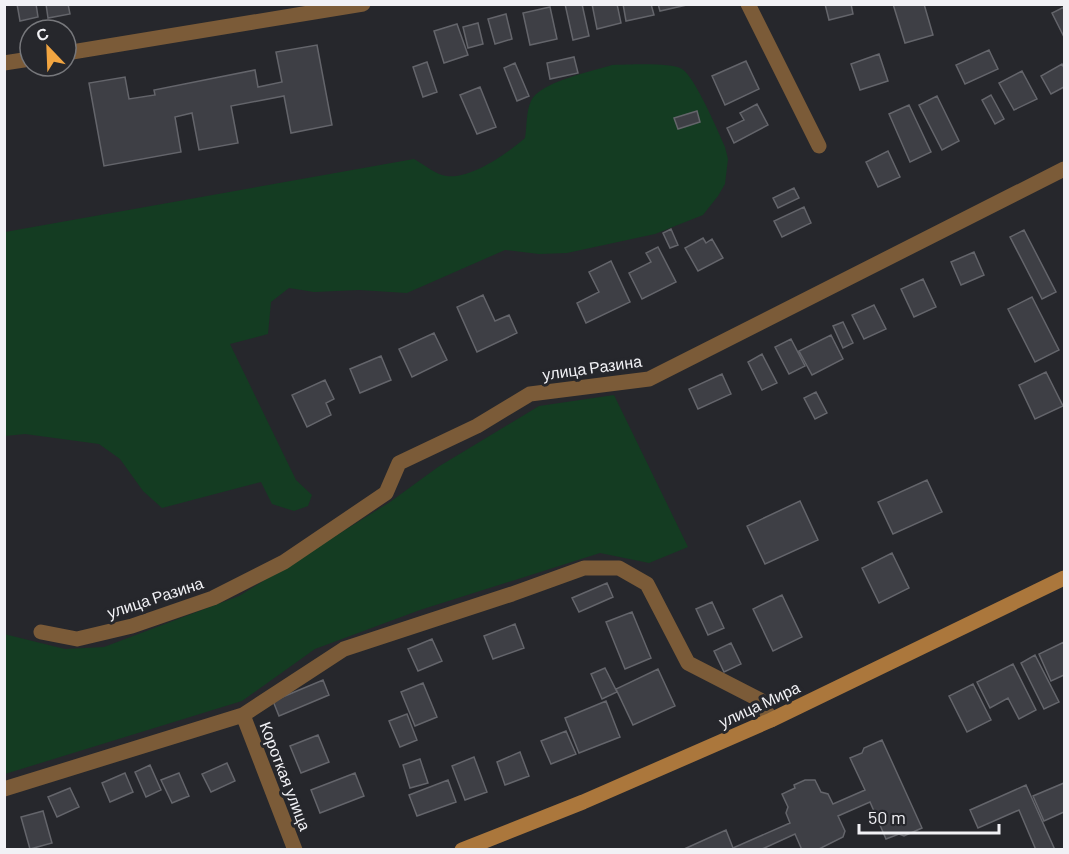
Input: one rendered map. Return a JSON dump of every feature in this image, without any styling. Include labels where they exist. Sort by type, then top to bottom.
[{"type":"main road","name":"улица Мира","points":[[462,849],[583,802],[771,720],[1065,578]]},
{"type":"street","points":[[78,51],[331,7],[363,4]]},
{"type":"street","points":[[748,4],[819,146]]},
{"type":"street","name":"улица Разина","points":[[40,632],[77,639],[132,626],[213,598],[284,562],[386,493],[399,463],[477,426],[530,394],[649,379],[1065,169]]},
{"type":"street","points":[[4,789],[243,715],[344,649],[584,568],[619,568],[647,584],[688,663],[760,700],[771,720]]},
{"type":"street","name":"Короткая улица","points":[[243,715],[295,849]]},
{"type":"green space","points":[[612,65],[668,65],[682,69],[687,74],[706,105],[725,147],[728,159],[725,184],[718,196],[703,215],[655,234],[567,253],[539,254],[505,250],[407,293],[359,290],[314,292],[289,288],[271,302],[268,334],[230,344],[296,480],[312,495],[308,506],[294,511],[272,504],[261,482],[162,508],[143,491],[120,459],[99,444],[25,434],[5,436],[5,232],[414,159],[442,175],[463,175],[498,158],[525,138],[531,101],[544,88],[567,78]]},
{"type":"green space","points":[[614,395],[688,547],[649,563],[600,553],[420,610],[315,649],[242,701],[5,774],[4,634],[65,649],[104,647],[239,596],[390,502],[438,467],[539,406]]},
{"type":"building","points":[[17,4],[36,4],[38,17],[19,18]]},
{"type":"building","points":[[46,4],[68,4],[70,14],[48,18]]},
{"type":"building","points":[[565,4],[582,4],[589,36],[573,40]]},
{"type":"building","points":[[592,4],[617,4],[621,23],[597,29]]},
{"type":"building","points":[[623,4],[651,4],[654,15],[626,21]]},
{"type":"building","points":[[658,4],[691,4],[660,11]]},
{"type":"building","points":[[825,4],[851,4],[853,14],[829,20]]},
{"type":"building","points":[[893,4],[924,4],[933,35],[905,43]]},
{"type":"building","points":[[550,7],[557,39],[530,45],[523,13]]},
{"type":"building","points":[[1064,7],[1064,37],[1052,13]]},
{"type":"building","points":[[506,14],[512,39],[495,44],[488,19]]},
{"type":"building","points":[[478,23],[483,44],[468,48],[463,27]]},
{"type":"building","points":[[457,24],[468,55],[444,63],[434,31]]},
{"type":"building","points":[[317,45],[332,125],[291,133],[284,96],[231,106],[238,143],[199,150],[192,113],[175,117],[181,152],[104,166],[89,83],[125,77],[129,99],[155,95],[154,90],[255,70],[258,87],[282,82],[276,52]]},
{"type":"building","points":[[989,50],[998,69],[965,84],[956,65]]},
{"type":"building","points":[[879,54],[888,81],[860,90],[851,64]]},
{"type":"building","points":[[574,57],[578,73],[550,79],[547,63]]},
{"type":"building","points":[[746,61],[759,89],[725,105],[712,76]]},
{"type":"building","points":[[427,62],[437,92],[423,97],[413,67]]},
{"type":"building","points":[[515,63],[529,96],[517,101],[504,68]]},
{"type":"building","points":[[1062,64],[1064,87],[1051,94],[1041,76]]},
{"type":"building","points":[[1022,71],[1037,99],[1014,110],[999,83]]},
{"type":"building","points":[[480,87],[496,127],[477,134],[460,95]]},
{"type":"building","points":[[991,95],[1004,119],[995,124],[982,100]]},
{"type":"building","points":[[937,96],[959,141],[942,150],[919,105]]},
{"type":"building","points":[[757,104],[768,125],[734,143],[727,128],[744,120],[740,113]]},
{"type":"building","points":[[909,105],[931,152],[910,162],[889,114]]},
{"type":"building","points":[[697,111],[700,122],[678,129],[674,118]]},
{"type":"building","points":[[888,151],[900,177],[878,187],[866,162]]},
{"type":"building","points":[[794,188],[799,198],[778,208],[773,198]]},
{"type":"building","points":[[804,207],[811,223],[782,237],[774,221]]},
{"type":"building","points":[[671,229],[678,245],[670,248],[663,233]]},
{"type":"building","points":[[1024,230],[1056,292],[1042,299],[1010,237]]},
{"type":"building","points":[[703,238],[706,243],[712,239],[723,258],[698,271],[685,248]]},
{"type":"building","points":[[658,247],[676,282],[642,299],[629,273],[651,262],[646,253]]},
{"type":"building","points":[[974,252],[984,275],[961,285],[951,262]]},
{"type":"building","points":[[611,261],[630,302],[586,323],[577,303],[599,292],[589,272]]},
{"type":"building","points":[[923,279],[936,307],[914,317],[901,289]]},
{"type":"building","points":[[483,295],[495,321],[509,315],[517,333],[477,352],[457,307]]},
{"type":"building","points":[[1032,297],[1059,350],[1035,362],[1008,309]]},
{"type":"building","points":[[874,305],[886,329],[864,339],[852,315]]},
{"type":"building","points":[[843,322],[853,343],[843,348],[833,326]]},
{"type":"building","points":[[434,333],[447,360],[412,377],[399,349]]},
{"type":"building","points":[[831,335],[843,359],[812,375],[799,351]]},
{"type":"building","points":[[791,339],[805,366],[789,374],[775,347]]},
{"type":"building","points":[[762,354],[777,383],[762,390],[748,362]]},
{"type":"building","points":[[381,356],[391,380],[360,393],[350,369]]},
{"type":"building","points":[[1046,372],[1063,406],[1035,419],[1019,385]]},
{"type":"building","points":[[722,374],[731,394],[698,409],[689,389]]},
{"type":"building","points":[[325,380],[334,399],[326,403],[331,415],[307,427],[292,395]]},
{"type":"building","points":[[816,392],[827,413],[815,419],[804,398]]},
{"type":"building","points":[[927,480],[942,512],[893,534],[878,502]]},
{"type":"building","points":[[800,501],[818,540],[765,564],[747,526]]},
{"type":"building","points":[[892,553],[909,588],[879,603],[862,568]]},
{"type":"building","points":[[607,583],[613,597],[579,612],[572,598]]},
{"type":"building","points":[[782,595],[802,637],[773,651],[753,609]]},
{"type":"building","points":[[712,602],[724,628],[708,635],[696,609]]},
{"type":"building","points":[[632,612],[651,658],[625,669],[606,622]]},
{"type":"building","points":[[515,624],[524,648],[493,659],[484,636]]},
{"type":"building","points":[[432,639],[442,661],[418,671],[408,649]]},
{"type":"building","points":[[1064,642],[1064,675],[1051,681],[1039,654]]},
{"type":"building","points":[[731,643],[741,664],[724,672],[714,651]]},
{"type":"building","points":[[1035,655],[1059,702],[1044,709],[1021,663]]},
{"type":"building","points":[[1013,664],[1036,710],[1019,719],[1008,698],[990,708],[977,682]]},
{"type":"building","points":[[605,668],[617,692],[602,699],[591,674]]},
{"type":"building","points":[[658,669],[675,706],[633,725],[616,689]]},
{"type":"building","points":[[323,680],[329,695],[279,716],[273,701]]},
{"type":"building","points":[[423,683],[437,717],[415,726],[401,692]]},
{"type":"building","points":[[973,684],[991,720],[967,732],[949,696]]},
{"type":"building","points":[[606,701],[620,737],[579,753],[565,718]]},
{"type":"building","points":[[407,714],[417,740],[400,747],[389,721]]},
{"type":"building","points":[[566,731],[576,754],[551,764],[541,741]]},
{"type":"building","points":[[318,735],[329,762],[301,773],[290,746]]},
{"type":"building","points":[[882,740],[922,828],[904,836],[899,834],[886,839],[870,802],[838,816],[845,831],[843,837],[817,850],[802,850],[795,834],[760,850],[682,850],[726,830],[733,848],[790,823],[786,813],[788,807],[782,794],[805,780],[815,780],[821,792],[828,794],[833,804],[865,790],[850,758],[862,753],[864,748]]},
{"type":"building","points":[[520,752],[529,776],[505,785],[497,762]]},
{"type":"building","points":[[474,757],[487,792],[465,800],[452,766]]},
{"type":"building","points":[[420,759],[428,783],[410,788],[403,765]]},
{"type":"building","points":[[227,763],[235,781],[211,792],[202,774]]},
{"type":"building","points":[[150,765],[161,790],[146,797],[135,772]]},
{"type":"building","points":[[125,773],[133,792],[110,802],[102,783]]},
{"type":"building","points":[[179,773],[189,796],[172,803],[161,780]]},
{"type":"building","points":[[355,773],[364,796],[320,813],[311,790]]},
{"type":"building","points":[[448,780],[456,802],[417,816],[409,795]]},
{"type":"building","points":[[1064,783],[1064,812],[1044,821],[1033,796]]},
{"type":"building","points":[[1026,785],[1055,850],[1036,850],[1019,810],[978,828],[970,810]]},
{"type":"building","points":[[70,788],[79,807],[57,817],[48,797]]},
{"type":"building","points":[[43,811],[52,843],[30,849],[21,817]]}]
